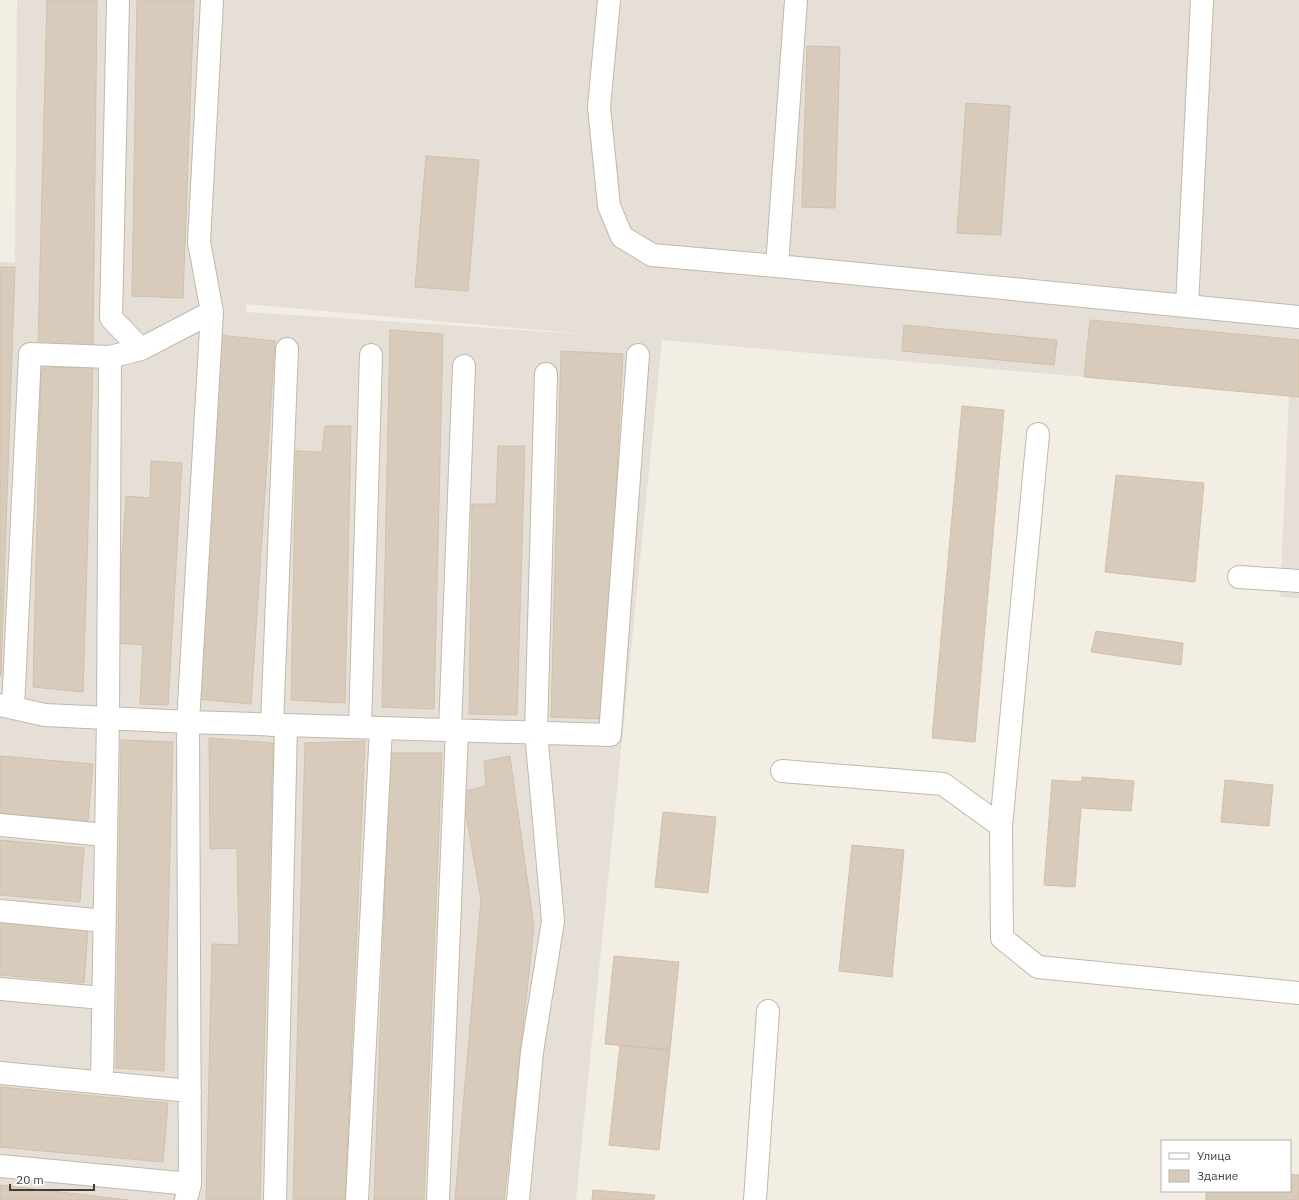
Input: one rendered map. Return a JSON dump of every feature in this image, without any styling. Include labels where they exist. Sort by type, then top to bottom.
[{"type":"lane","points":[[118,0],[111,318],[141,349]]},
{"type":"lane","points":[[0,1166],[188,1192],[190,1091],[188,722],[212,312],[199,242],[212,0]]},
{"type":"lane","points":[[609,0],[600,107],[609,206],[622,237],[652,255],[1299,316]]},
{"type":"lane","points":[[777,266],[796,0]]},
{"type":"lane","points":[[1187,306],[1202,0]]},
{"type":"lane","points":[[212,312],[141,349],[110,357],[30,354],[7,707],[45,715],[188,722],[610,735],[638,355]]},
{"type":"lane","points":[[275,1200],[279,725],[287,349]]},
{"type":"lane","points":[[357,1200],[371,728],[370,355]]},
{"type":"lane","points":[[102,1082],[108,718],[110,357]]},
{"type":"lane","points":[[438,1200],[454,730],[464,366]]},
{"type":"lane","points":[[518,1200],[532,1052],[553,921],[536,732],[546,374]]},
{"type":"lane","points":[[1038,434],[1001,826],[1002,938],[1038,967],[1299,993]]},
{"type":"lane","points":[[1238,577],[1299,581]]},
{"type":"lane","points":[[782,771],[943,784],[1001,826]]},
{"type":"lane","points":[[0,825],[106,835]]},
{"type":"lane","points":[[0,911],[104,921]]},
{"type":"lane","points":[[0,989],[103,998]]},
{"type":"lane","points":[[755,1200],[768,1011]]},
{"type":"lane","points":[[0,1073],[190,1091]]},
{"type":"shaded area","points":[[17,0],[1299,0],[1299,598],[1280,597],[1289,395],[662,340],[576,1200],[0,1200],[0,262],[15,262]],"holes":[[[246,304],[596,335],[246,312]]]},
{"type":"building","points":[[47,0],[97,0],[93,345],[38,346]]},
{"type":"building","points":[[137,0],[194,0],[183,298],[132,296]]},
{"type":"building","points":[[807,46],[840,47],[835,208],[802,207]]},
{"type":"building","points":[[966,103],[1010,106],[1001,235],[957,233]]},
{"type":"building","points":[[426,156],[479,160],[468,291],[415,287]]},
{"type":"building","points":[[0,267],[15,267],[1,675],[0,675]]},
{"type":"building","points":[[1090,320],[1299,340],[1299,397],[1084,377]]},
{"type":"building","points":[[904,325],[1057,340],[1054,365],[902,351]]},
{"type":"building","points":[[390,330],[443,334],[434,709],[382,707]]},
{"type":"building","points":[[219,335],[275,341],[251,704],[198,699]]},
{"type":"building","points":[[561,351],[623,354],[604,719],[551,717]]},
{"type":"building","points":[[93,367],[83,692],[33,687],[41,368]]},
{"type":"building","points":[[962,406],[1004,410],[975,742],[932,738]]},
{"type":"building","points":[[325,426],[351,426],[345,703],[291,700],[296,451],[322,452]]},
{"type":"building","points":[[498,446],[525,446],[517,715],[469,714],[472,504],[496,504]]},
{"type":"building","points":[[151,461],[182,463],[168,705],[140,704],[143,645],[116,643],[126,496],[150,498]]},
{"type":"building","points":[[1116,475],[1204,483],[1195,582],[1105,572]]},
{"type":"building","points":[[1096,631],[1183,643],[1181,665],[1091,652]]},
{"type":"building","points":[[209,738],[273,743],[260,1200],[206,1200],[212,944],[239,945],[237,848],[210,849]]},
{"type":"building","points":[[121,740],[173,742],[164,1071],[116,1068]]},
{"type":"building","points":[[365,741],[345,1200],[293,1200],[305,743]]},
{"type":"building","points":[[390,753],[442,753],[424,1200],[374,1200]]},
{"type":"building","points":[[0,756],[93,764],[88,821],[0,813]]},
{"type":"building","points":[[510,756],[534,927],[504,1200],[455,1200],[481,900],[462,792],[486,786],[484,761]]},
{"type":"building","points":[[1082,777],[1134,781],[1131,811],[1081,808],[1075,887],[1044,885],[1052,780],[1082,782]]},
{"type":"building","points":[[1225,780],[1273,785],[1269,826],[1221,822]]},
{"type":"building","points":[[663,812],[716,817],[708,893],[655,887]]},
{"type":"building","points":[[0,840],[84,848],[80,902],[0,895]]},
{"type":"building","points":[[852,845],[904,850],[892,977],[839,971]]},
{"type":"building","points":[[0,921],[88,929],[84,983],[0,975]]},
{"type":"building","points":[[614,956],[679,962],[670,1050],[605,1044]]},
{"type":"building","points":[[620,1045],[670,1050],[659,1150],[609,1145]]},
{"type":"building","points":[[0,1087],[168,1103],[163,1162],[0,1147]]},
{"type":"building","points":[[1291,1174],[1299,1175],[1299,1200],[1206,1200],[1206,1192],[1291,1192]]},
{"type":"building","points":[[0,1185],[129,1200],[0,1200]]},
{"type":"building","points":[[593,1190],[655,1195],[654,1200],[592,1200]]}]
